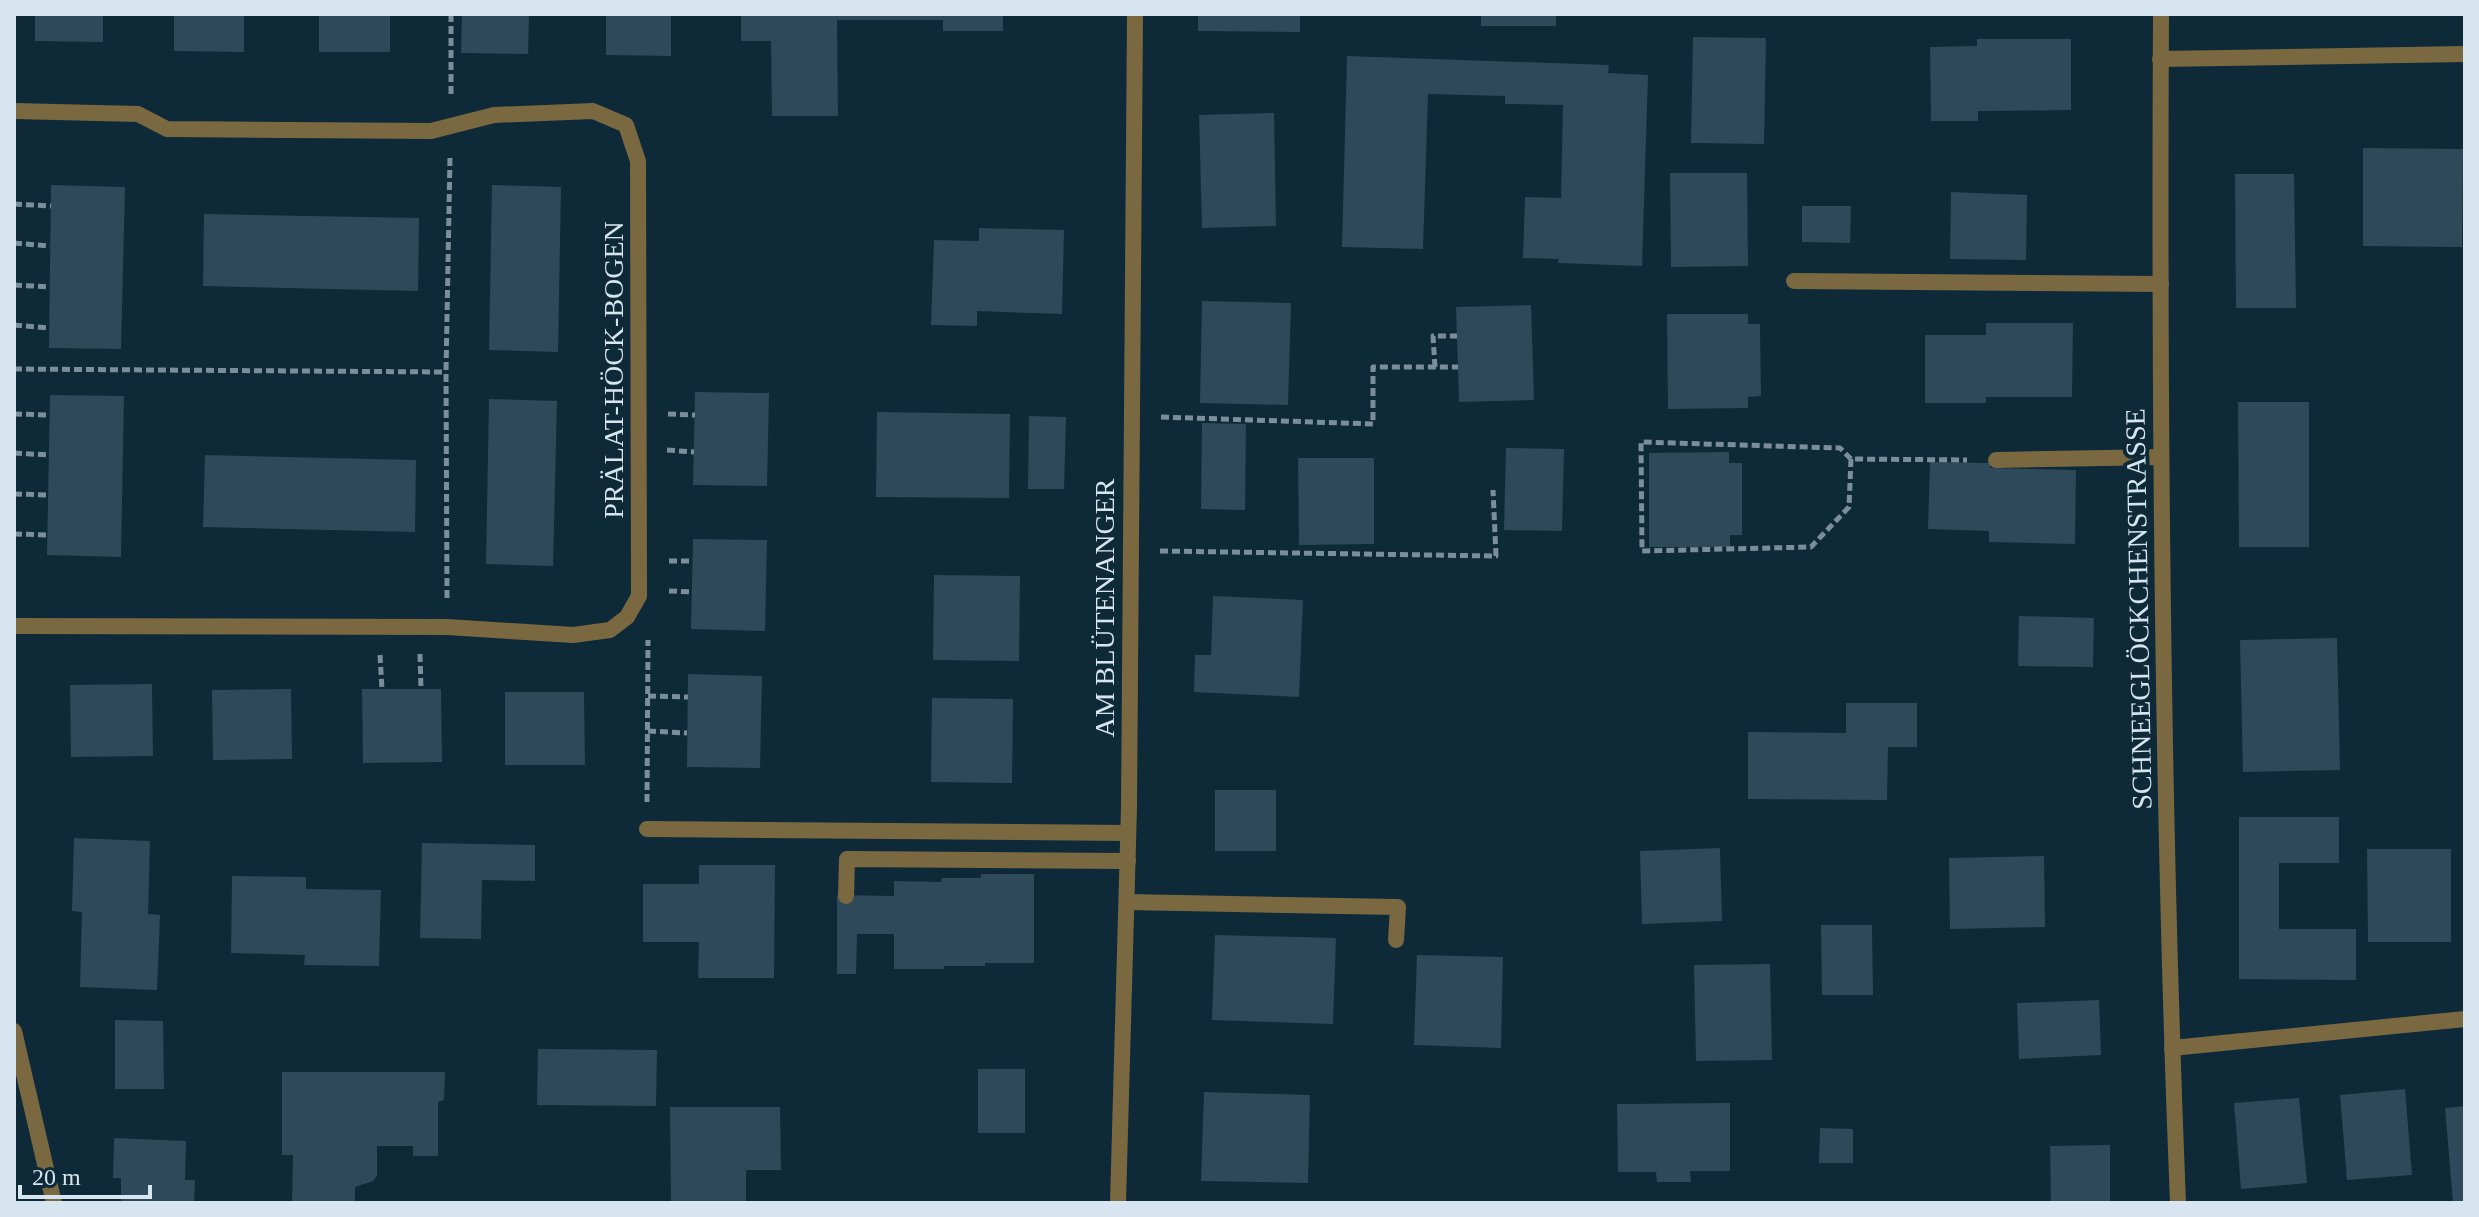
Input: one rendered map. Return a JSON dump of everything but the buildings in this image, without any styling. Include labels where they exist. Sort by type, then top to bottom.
[{"type":"street","name":"AM BLÜTENANGER","points":[[1118,1203],[1128,861],[1135,14]]},
{"type":"street","name":"SCHNEEGLÖCKCHENSTRASSE","points":[[2161,14],[2160,457],[2178,1203]]},
{"type":"street","points":[[2160,59],[2465,54]]},
{"type":"street","name":"PRÄLAT-HÖCK-BOGEN","points":[[14,111],[138,114],[167,129],[431,131],[494,115],[593,111],[626,125],[638,161],[639,449],[639,596],[627,617]]},
{"type":"street","points":[[1794,281],[2161,284]]},
{"type":"street","points":[[1996,460],[2160,457]]},
{"type":"street","points":[[14,626],[447,627],[573,635],[610,630],[627,617]]},
{"type":"street","points":[[647,829],[1128,833]]},
{"type":"street","points":[[846,896],[847,859],[1128,861]]},
{"type":"street","points":[[1127,902],[1398,907],[1396,940]]},
{"type":"street","points":[[2172,1048],[2465,1019]]},
{"type":"street","points":[[14,1031],[54,1203]]},
{"type":"path","points":[[447,627],[446,372],[451,14]]},
{"type":"path","points":[[14,204],[51,206]]},
{"type":"path","points":[[14,243],[50,246]]},
{"type":"path","points":[[14,285],[50,287]]},
{"type":"path","points":[[14,325],[49,328]]},
{"type":"path","points":[[1435,367],[1433,336],[1457,336]]},
{"type":"path","points":[[1132,416],[1373,424],[1373,367],[1458,367]]},
{"type":"path","points":[[14,369],[446,372]]},
{"type":"path","points":[[14,414],[50,415]]},
{"type":"path","points":[[1851,459],[1849,507],[1811,547],[1642,551],[1641,442],[1840,448],[1851,459],[1996,460]]},
{"type":"path","points":[[14,453],[49,455]]},
{"type":"path","points":[[1131,550],[1496,556],[1493,490]]},
{"type":"path","points":[[14,494],[48,495]]},
{"type":"path","points":[[14,534],[48,535]]},
{"type":"path","points":[[627,617],[648,638],[647,805]]},
{"type":"path","points":[[648,696],[688,697]]},
{"type":"path","points":[[648,731],[687,733]]}]
